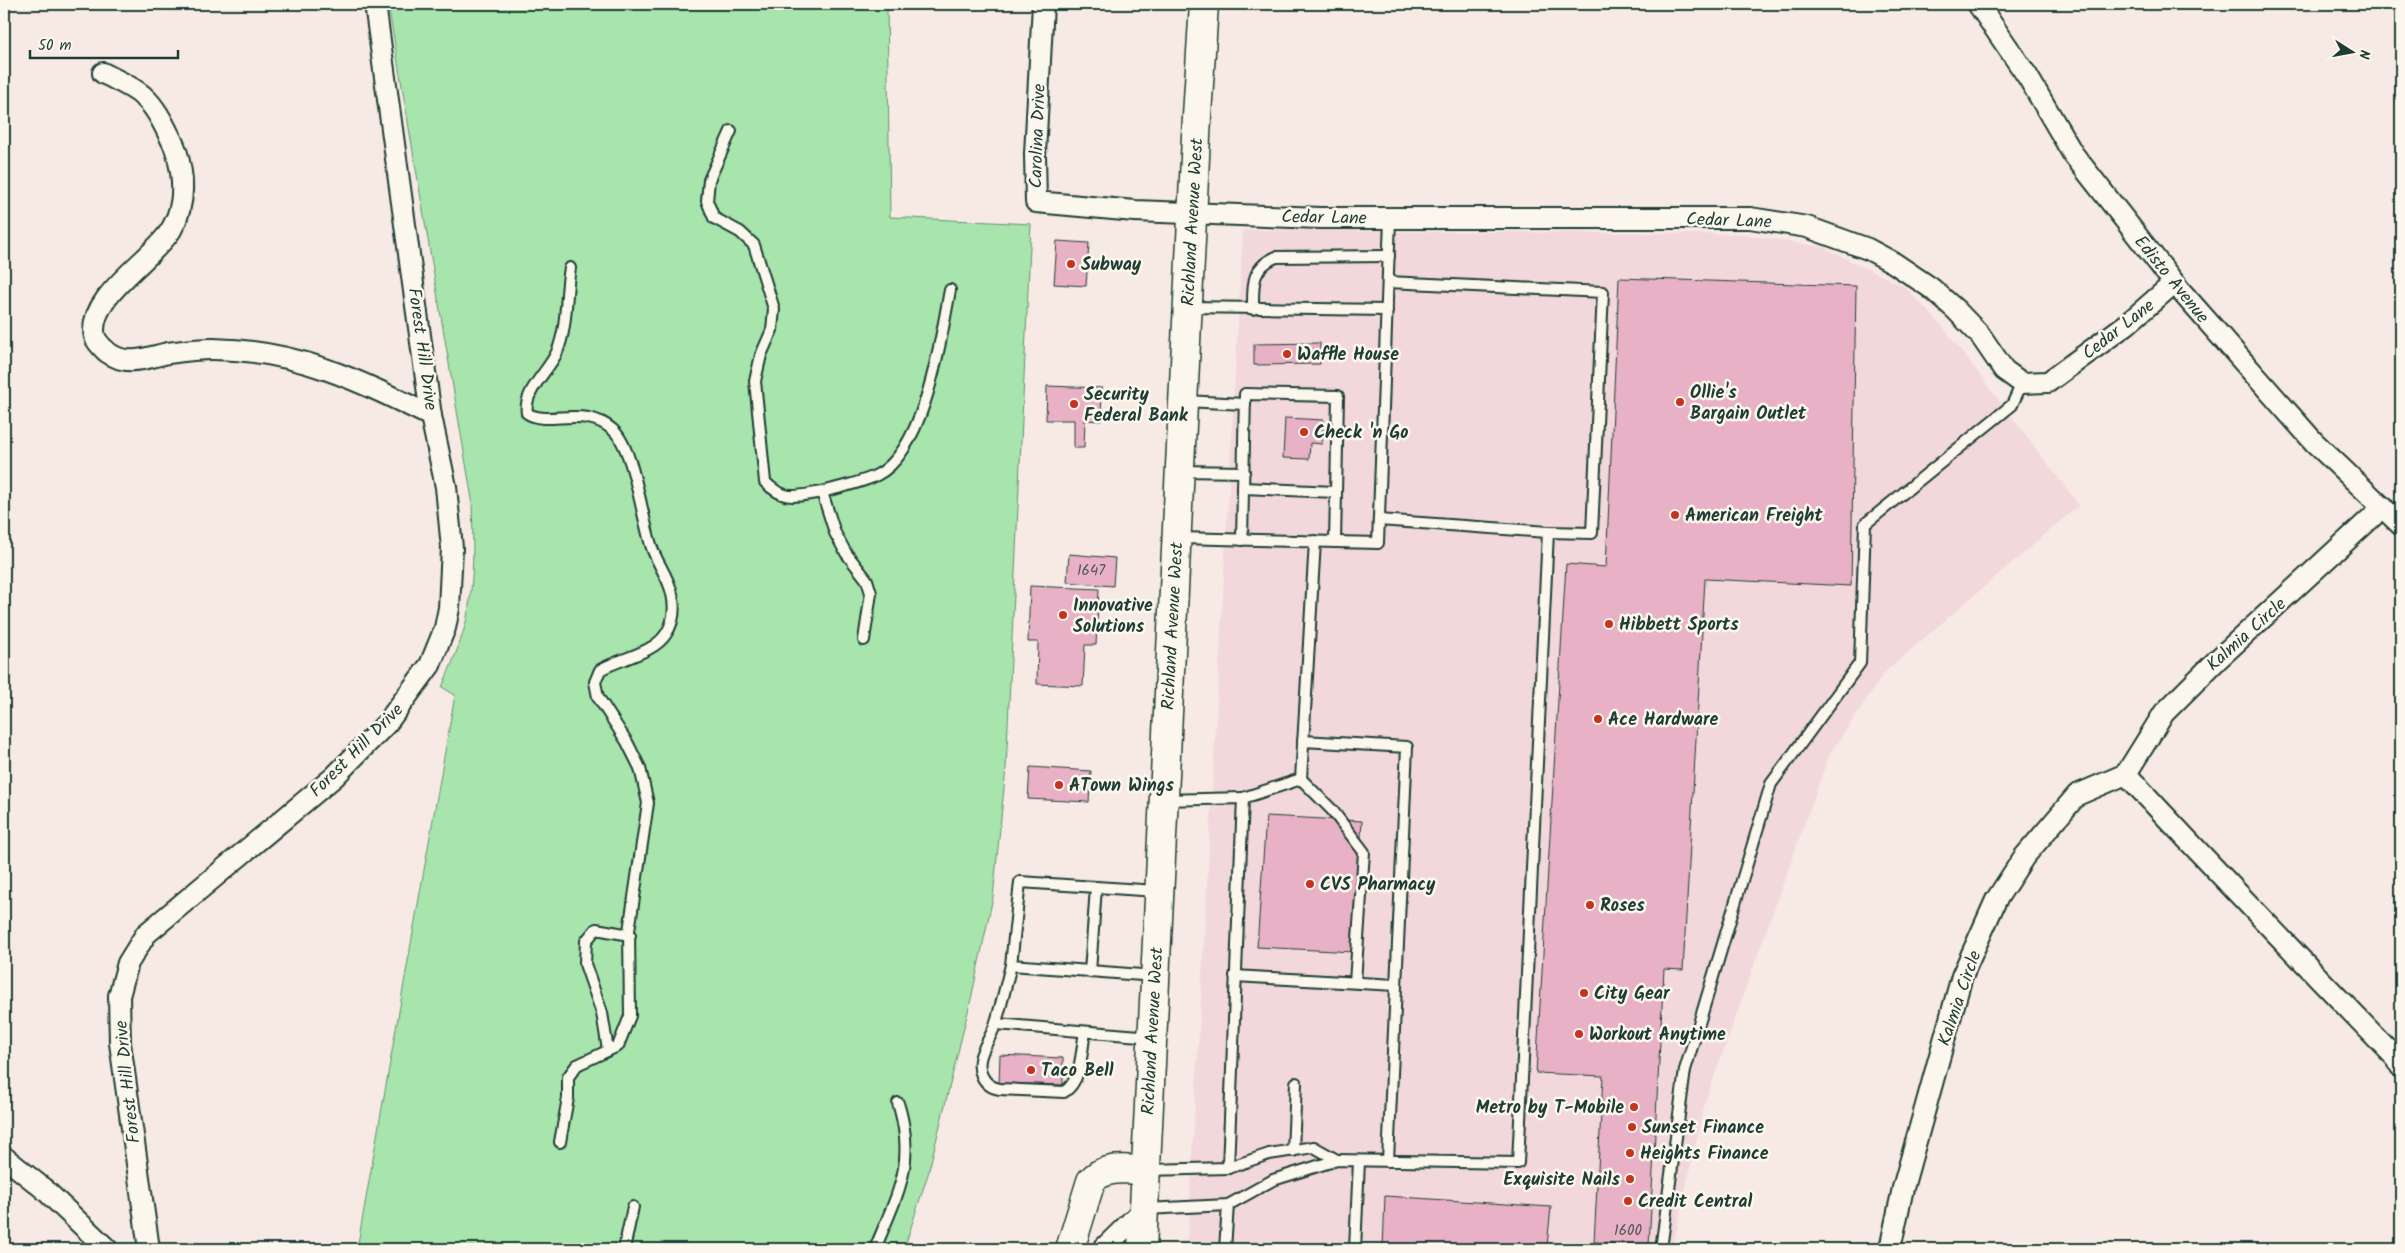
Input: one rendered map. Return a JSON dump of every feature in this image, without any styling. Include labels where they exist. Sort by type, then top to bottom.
[{"type":"main road","name":"Richland Avenue West","points":[[1142,1249],[1162,800],[1204,4]]},
{"type":"main road","points":[[1070,1249],[1091,1181],[1097,1174],[1105,1170],[1146,1170]]},
{"type":"street","name":"Forest Hill Drive","points":[[149,1249],[120,1043],[120,996],[125,971],[136,948],[146,934],[334,777],[387,723],[430,666],[446,628],[452,548],[446,487],[431,416],[375,4]]},
{"type":"street","name":"Carolina Drive","points":[[1043,4],[1035,154],[1036,202],[1135,211],[1192,212]]},
{"type":"street","name":"Edisto Avenue","points":[[1978,4],[2028,77],[2073,154],[2174,283],[2314,442],[2401,525]]},
{"type":"street","points":[[103,73],[143,96],[159,115],[178,153],[184,192],[179,212],[170,231],[106,299],[96,317],[94,329],[96,340],[105,351],[126,361],[139,361],[169,353],[210,349],[246,350],[302,360],[376,389],[431,416]]},
{"type":"street","name":"Cedar Lane","points":[[1192,212],[1320,218],[1750,218],[1807,227],[1868,249],[1919,279],[1956,310],[1980,335],[2004,370],[2022,383],[2048,382],[2127,324],[2174,283]]},
{"type":"street","name":"Kalmia Circle","points":[[1890,1249],[1904,1188],[1962,976],[1996,900],[2024,857],[2077,795],[2126,774],[2164,713],[2216,661],[2383,507]]},
{"type":"street","points":[[2126,774],[2210,865],[2257,910],[2397,1060],[2401,1067]]},
{"type":"street","points":[[4,1157],[44,1189],[107,1249]]},
{"type":"street","points":[[1102,1249],[1144,1209]]},
{"type":"lane","points":[[732,131],[709,180],[707,201],[714,218],[740,232],[754,245],[774,309],[772,330],[761,355],[755,381],[765,482],[775,492],[788,498],[822,492],[878,474],[896,459],[911,438],[933,376],[950,290]]},
{"type":"lane","points":[[1177,538],[1378,543],[1390,218]]},
{"type":"lane","points":[[1253,309],[1253,285],[1258,270],[1264,262],[1276,256],[1389,256]]},
{"type":"lane","points":[[560,1142],[568,1098],[568,1077],[577,1065],[618,1046],[630,1016],[630,935],[648,803],[640,768],[627,742],[598,698],[595,682],[600,670],[656,644],[666,635],[671,624],[674,606],[672,591],[652,548],[624,446],[614,430],[600,421],[588,417],[555,416],[540,418],[532,417],[526,413],[528,397],[558,352],[562,337],[570,268]]},
{"type":"lane","points":[[1379,520],[1548,532],[1592,533],[1603,292],[1388,282]]},
{"type":"lane","points":[[1188,307],[1387,310]]},
{"type":"lane","points":[[1661,1249],[1685,1070],[1771,784],[1860,663],[1865,524],[2012,405],[2022,383]]},
{"type":"lane","points":[[1242,540],[1245,394],[1338,396],[1335,542]]},
{"type":"lane","points":[[1183,401],[1245,404]]},
{"type":"lane","points":[[1180,471],[1244,472]]},
{"type":"lane","points":[[1243,488],[1336,492]]},
{"type":"lane","points":[[822,492],[836,533],[846,553],[867,580],[871,593],[864,640]]},
{"type":"lane","points":[[1144,1209],[1228,1205],[1273,1180],[1337,1160],[1518,1163],[1548,532]]},
{"type":"lane","points":[[1315,541],[1301,778],[1332,810],[1364,852],[1355,982]]},
{"type":"lane","points":[[1303,742],[1407,747],[1388,1161]]},
{"type":"lane","points":[[1162,800],[1243,798],[1301,778]]},
{"type":"lane","points":[[1228,1168],[1243,798]]},
{"type":"lane","points":[[1085,1032],[1077,1076],[1072,1087],[1064,1092],[993,1088],[984,1080],[979,1068],[981,1054],[996,1024],[1011,965],[1020,882],[1158,891]]},
{"type":"lane","points":[[1090,972],[1096,887]]},
{"type":"lane","points":[[608,1050],[602,1014],[584,964],[586,941],[596,929],[630,935]]},
{"type":"lane","points":[[1011,965],[1155,976]]},
{"type":"lane","points":[[1235,976],[1396,985]]},
{"type":"lane","points":[[996,1024],[1152,1037]]},
{"type":"lane","points":[[1293,1150],[1296,1083]]},
{"type":"lane","points":[[875,1249],[905,1171],[907,1142],[898,1103]]},
{"type":"lane","points":[[1146,1170],[1228,1168],[1268,1154],[1314,1147],[1337,1160]]},
{"type":"lane","points":[[1355,1249],[1359,1160]]},
{"type":"lane","points":[[1225,1249],[1228,1205]]},
{"type":"lane","points":[[624,1249],[633,1207]]},
{"type":"shaded area","points":[[1243,230],[1743,234],[1822,247],[1905,287],[1942,326],[2079,505],[1884,673],[1829,755],[1705,1102],[1672,1249],[1187,1249]]},
{"type":"green space","points":[[388,4],[887,4],[890,217],[1031,224],[1006,768],[993,897],[971,999],[928,1174],[904,1249],[357,1249],[455,695],[442,687],[466,622],[471,592],[473,561],[472,499]]},
{"type":"building","name":"Subway","points":[[1057,241],[1089,243],[1086,286],[1054,284]]},
{"type":"building","points":[[1619,278],[1856,286],[1851,586],[1705,579],[1683,970],[1664,969],[1649,1245],[1594,1242],[1603,1076],[1536,1073],[1566,564],[1606,567]]},
{"type":"building","name":"Waffle House","points":[[1320,343],[1320,364],[1254,365],[1254,344]]},
{"type":"building","name":"Security Federal Bank","points":[[1047,386],[1102,388],[1101,421],[1085,420],[1084,448],[1074,448],[1074,420],[1046,420]]},
{"type":"building","name":"Check 'n Go","points":[[1285,418],[1324,420],[1322,444],[1310,443],[1309,459],[1283,458]]},
{"type":"building","points":[[1069,554],[1115,558],[1113,586],[1067,582]]},
{"type":"building","name":"Innovative Solutions","points":[[1030,586],[1099,589],[1096,645],[1085,645],[1083,686],[1037,684],[1038,642],[1028,642]]},
{"type":"building","name":"ATown Wings","points":[[1030,767],[1091,771],[1089,802],[1028,799]]},
{"type":"building","name":"CVS Pharmacy","points":[[1266,816],[1362,821],[1354,952],[1257,947]]},
{"type":"building","name":"Taco Bell","points":[[1000,1055],[1063,1058],[1063,1085],[999,1083]]},
{"type":"building","points":[[1385,1196],[1551,1207],[1547,1246],[1526,1247],[1526,1249],[1383,1249]]},
{"type":"place","name":"Subway","points":[[1071,264]]},
{"type":"place","name":"Waffle House","points":[[1287,354]]},
{"type":"place","name":"Ollie's Bargain Outlet","points":[[1680,402]]},
{"type":"place","name":"Security Federal Bank","points":[[1074,404]]},
{"type":"place","name":"Check 'n Go","points":[[1304,432]]},
{"type":"place","name":"American Freight","points":[[1675,515]]},
{"type":"place","name":"Innovative Solutions","points":[[1063,615]]},
{"type":"place","name":"Hibbett Sports","points":[[1609,624]]},
{"type":"place","name":"Ace Hardware","points":[[1598,719]]},
{"type":"place","name":"ATown Wings","points":[[1059,785]]},
{"type":"place","name":"CVS Pharmacy","points":[[1310,884]]},
{"type":"place","name":"Roses","points":[[1590,905]]},
{"type":"place","name":"City Gear","points":[[1584,993]]},
{"type":"place","name":"Workout Anytime","points":[[1579,1034]]},
{"type":"place","name":"Taco Bell","points":[[1031,1070]]},
{"type":"place","name":"Metro by T-Mobile","points":[[1634,1107]]},
{"type":"place","name":"Sunset Finance","points":[[1632,1127]]},
{"type":"place","name":"Heights Finance","points":[[1630,1153]]},
{"type":"place","name":"Exquisite Nails","points":[[1630,1179]]},
{"type":"place","name":"Credit Central","points":[[1628,1201]]}]
